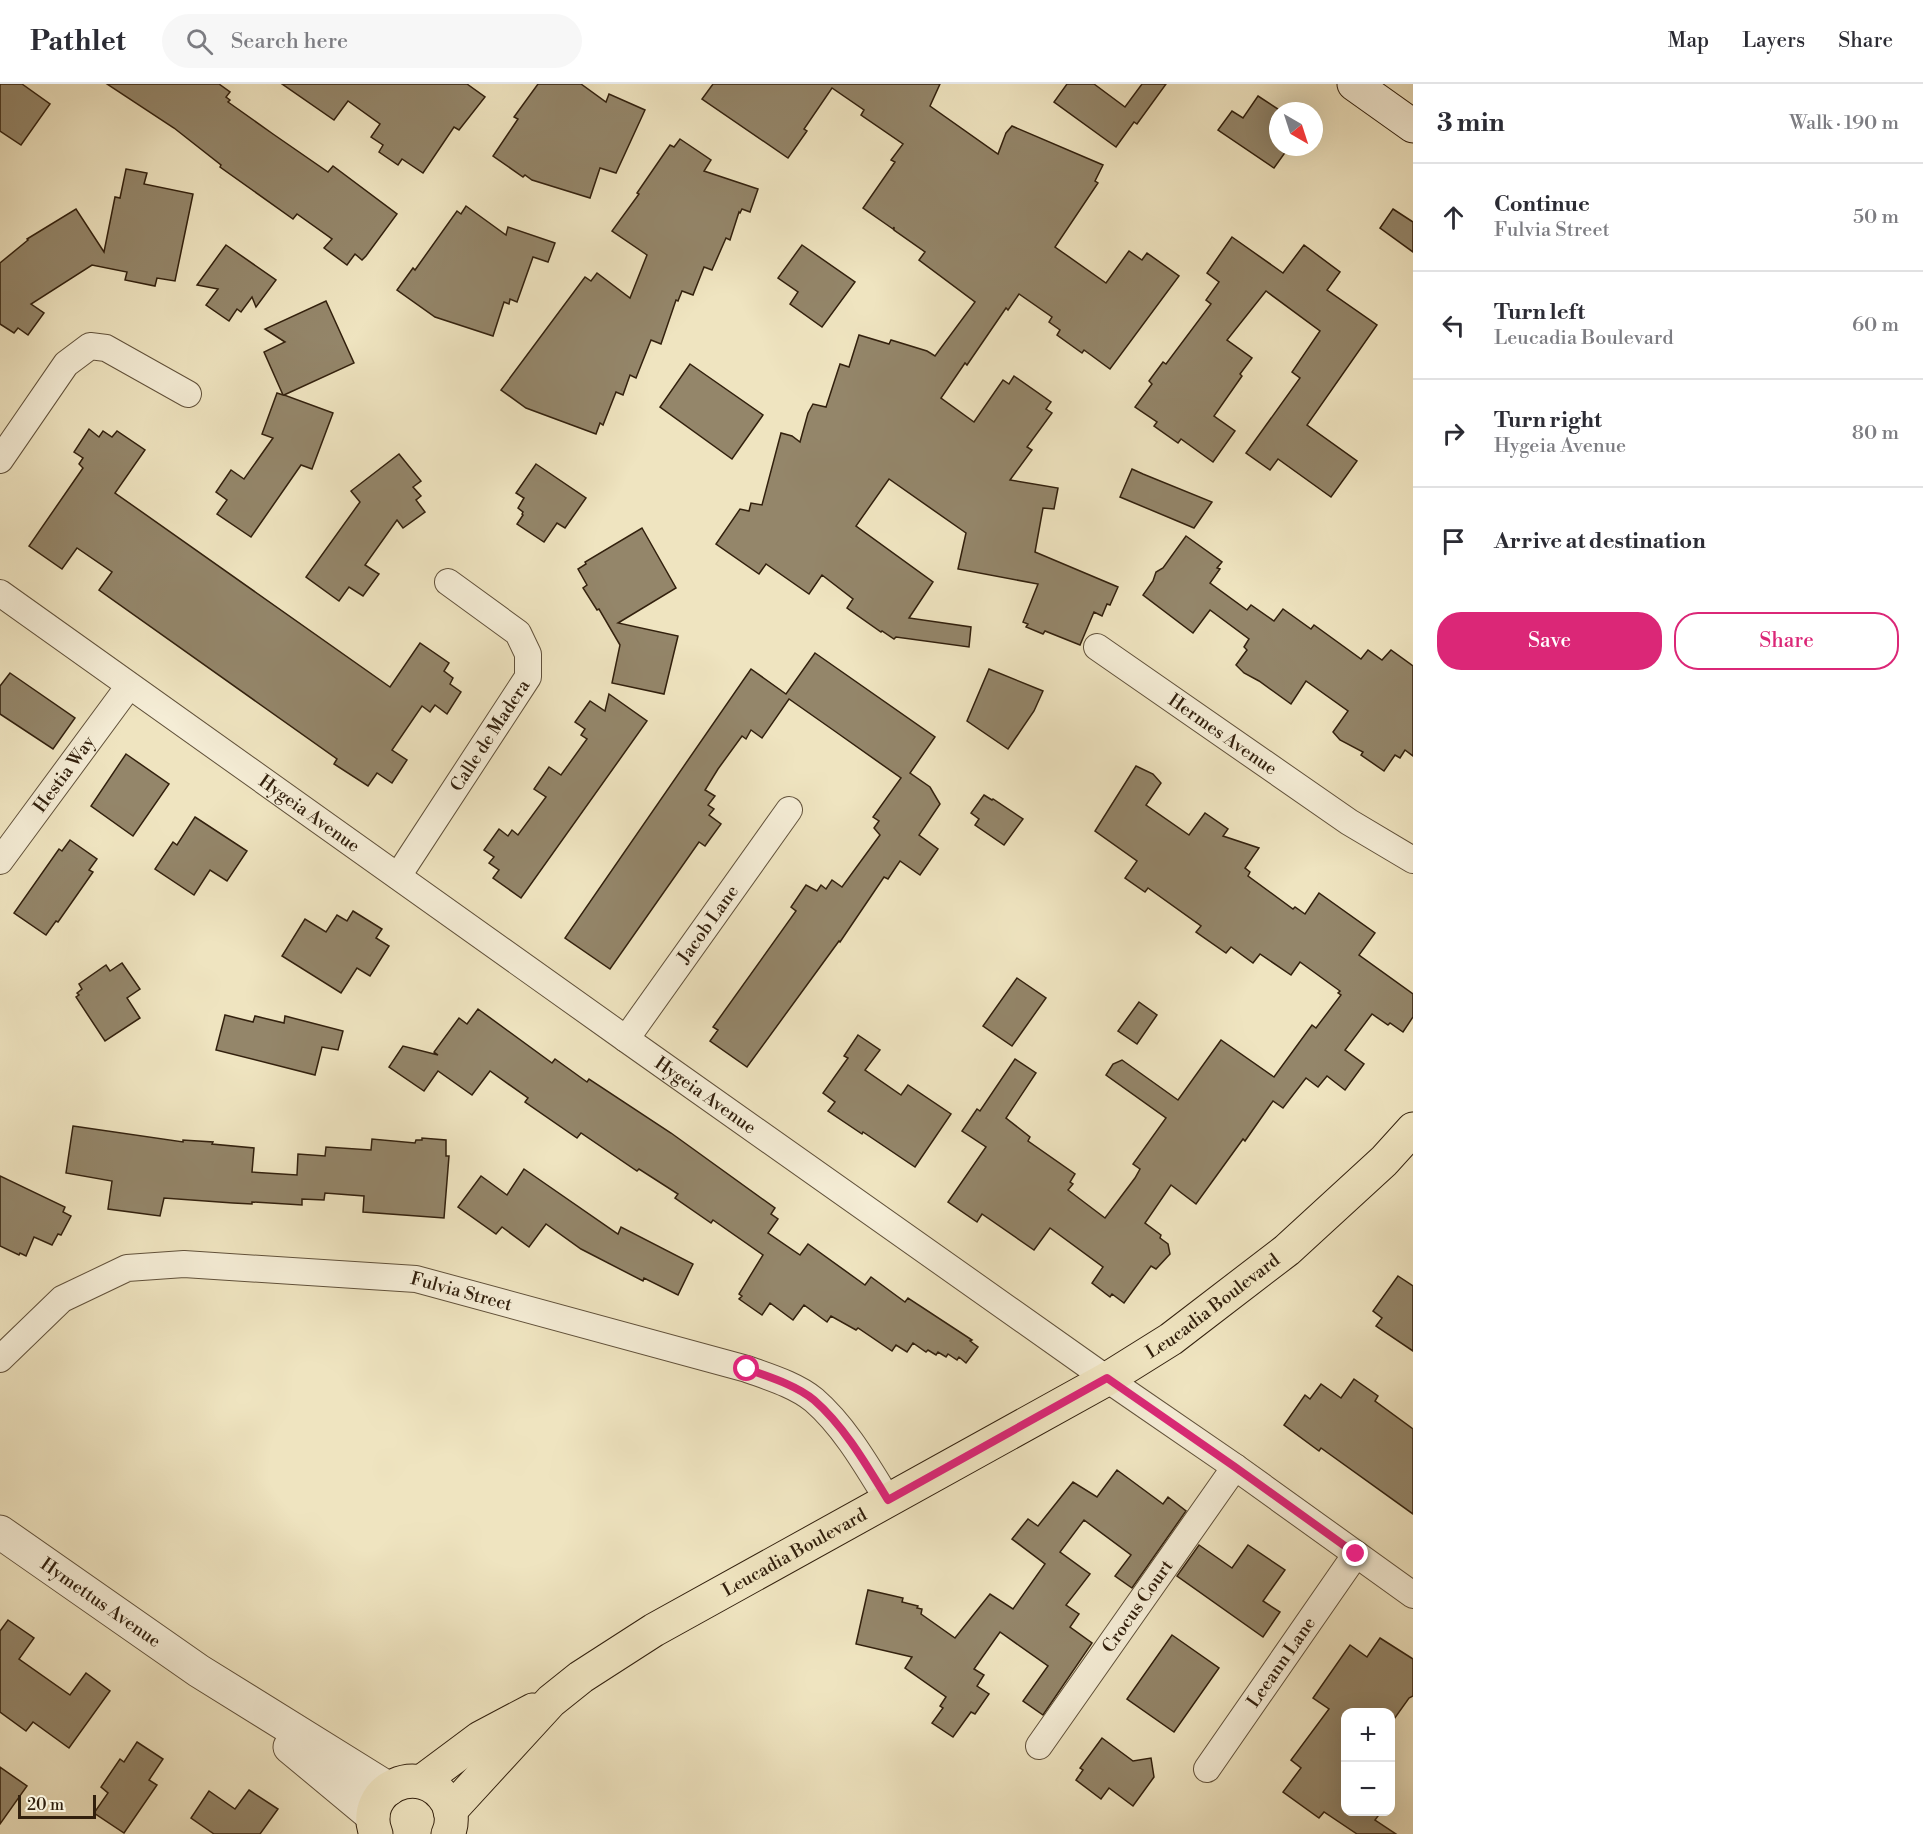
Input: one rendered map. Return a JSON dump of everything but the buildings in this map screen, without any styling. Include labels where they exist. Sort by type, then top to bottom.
[{"type":"main road","name":"Leucadia Boulevard","points":[[421,1782],[480,1738],[551,1701],[581,1677],[654,1630],[1107,1378],[1171,1339],[1287,1250],[1384,1161],[1413,1129]]},
{"type":"main road","name":"Leucadia Boulevard","points":[[452,1826],[551,1701]]},
{"type":"main road","points":[[377,1821],[403,1782],[421,1782],[429,1784],[440,1792],[452,1826]]},
{"type":"street","points":[[1354,84],[1413,126]]},
{"type":"street","points":[[0,460],[66,364],[90,346],[106,348],[188,394]]},
{"type":"street","name":"Calle de Madera","points":[[398,876],[528,677],[528,654],[518,633],[448,582]]},
{"type":"street","name":"Hygeia Avenue","points":[[0,593],[1413,1595]]},
{"type":"street","name":"Hermes Avenue","points":[[1097,647],[1349,822],[1413,860]]},
{"type":"street","name":"Hestia Way","points":[[0,861],[129,686]]},
{"type":"street","name":"Jacob Lane","points":[[626,1039],[789,810]]},
{"type":"street","name":"Hermes Avenue","points":[[1349,822],[1413,878]]},
{"type":"street","name":"Fulvia Street","points":[[0,1359],[62,1299],[126,1268],[184,1264],[416,1279],[747,1369],[780,1381],[813,1399],[840,1428],[888,1500]]},
{"type":"street","name":"Crocus Court","points":[[1039,1746],[1235,1467]]},
{"type":"street","name":"Hymettus Avenue","points":[[0,1532],[201,1673],[377,1821]]},
{"type":"street","name":"Leeann Lane","points":[[1207,1768],[1356,1554]]},
{"type":"route","points":[[747,1369],[780,1381],[813,1399],[840,1428],[873,1474],[888,1500],[1107,1378],[1356,1554]]}]
